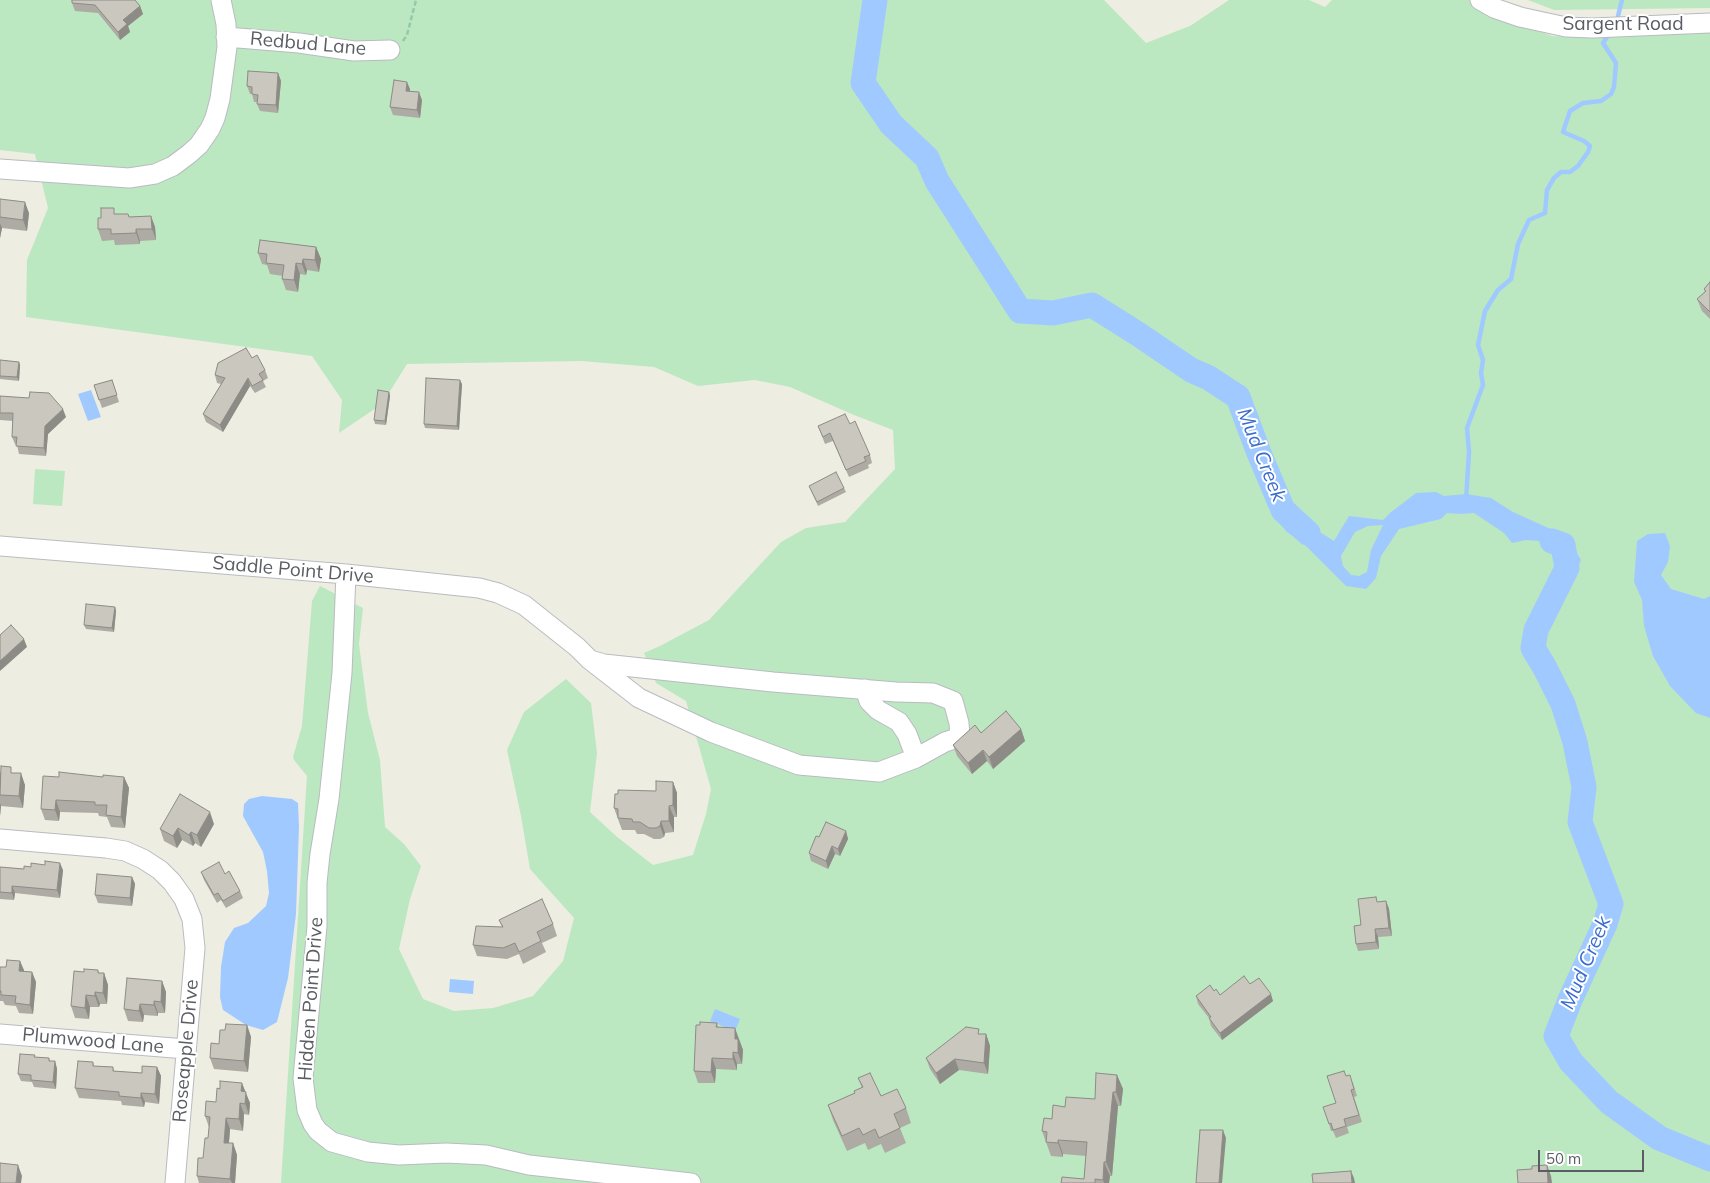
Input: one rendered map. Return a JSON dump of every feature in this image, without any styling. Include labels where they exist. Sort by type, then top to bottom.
[{"type":"street","points":[[0,168],[130,178],[155,174],[173,166],[199,145],[215,118],[220,99],[226,37],[224,10],[221,0]]},
{"type":"street","name":"Sargent Road","points":[[1480,0],[1494,8],[1520,17],[1566,27],[1600,28],[1710,23]]},
{"type":"street","name":"Redbud Lane","points":[[226,37],[300,43],[354,51],[390,50]]},
{"type":"street","name":"Saddle Point Drive","points":[[0,546],[346,574],[479,588],[498,593],[524,605],[639,698],[711,732],[799,765],[879,772],[916,758],[960,736],[959,723],[953,701],[933,693],[865,689]]},
{"type":"street","name":"Hidden Point Drive","points":[[346,574],[342,673],[329,799],[317,883],[317,926],[303,1078],[307,1110],[313,1124],[318,1131],[332,1142],[368,1152],[399,1155],[446,1152],[486,1155],[529,1165],[691,1183]]},
{"type":"street","points":[[590,660],[604,664],[773,682],[865,689],[869,701],[899,722],[907,734],[916,758]]},
{"type":"street","name":"Roseapple Drive","points":[[0,839],[106,848],[135,855],[152,864],[172,882],[184,899],[192,919],[195,948],[175,1183]]},
{"type":"street","name":"Plumwood Lane","points":[[0,1034],[186,1049]]},
{"type":"path","points":[[390,50],[401,44],[407,34],[416,0]]},
{"type":"green space","points":[[0,0],[1104,0],[1146,43],[1190,26],[1229,0],[1309,0],[1325,7],[1332,0],[1469,0],[1489,12],[1552,36],[1596,38],[1710,32],[1710,1183],[281,1183],[307,776],[293,757],[302,726],[312,601],[320,586],[363,608],[359,644],[368,713],[380,760],[385,827],[404,844],[421,866],[410,899],[399,949],[423,999],[454,1011],[493,1008],[533,996],[563,961],[574,918],[530,869],[507,750],[524,712],[566,679],[591,703],[597,753],[590,812],[616,836],[653,865],[693,855],[706,814],[711,789],[686,701],[656,683],[644,653],[709,620],[781,542],[806,528],[845,522],[895,469],[893,430],[790,387],[755,380],[698,386],[654,367],[581,361],[407,364],[382,404],[339,433],[342,400],[312,356],[26,317],[27,260],[48,208],[35,154],[0,150]]},
{"type":"green space","points":[[1528,0],[1710,0],[1710,8],[1554,10]]},
{"type":"green space","points":[[35,469],[65,471],[62,506],[33,504]]},
{"type":"water","points":[[91,390],[101,417],[88,421],[78,394]]},
{"type":"water","points":[[1436,492],[1444,496],[1466,494],[1491,498],[1513,512],[1566,536],[1581,560],[1577,570],[1555,563],[1552,554],[1539,541],[1526,540],[1512,543],[1504,533],[1474,513],[1447,513],[1441,519],[1399,529],[1381,556],[1376,578],[1366,589],[1346,586],[1303,543],[1287,532],[1273,515],[1293,506],[1315,529],[1334,541],[1349,516],[1383,520],[1416,493]],"holes":[[[1383,525],[1371,550],[1367,572],[1359,576],[1351,575],[1343,566],[1341,556],[1355,532],[1368,526]]]},
{"type":"water","points":[[1665,533],[1670,546],[1668,562],[1661,575],[1671,589],[1704,599],[1710,596],[1710,718],[1696,713],[1670,686],[1653,656],[1644,626],[1642,600],[1634,582],[1637,541],[1648,534]]},
{"type":"water","points":[[262,796],[292,799],[298,803],[299,827],[296,914],[288,978],[277,1022],[263,1030],[246,1025],[223,1010],[220,997],[221,967],[225,942],[234,928],[248,923],[266,906],[269,893],[263,852],[243,816],[244,804],[249,799]]},
{"type":"water","points":[[450,979],[474,981],[473,994],[449,992]]},
{"type":"water","points":[[715,1009],[740,1019],[735,1031],[710,1021]]},
{"type":"building","points":[[72,0],[135,0],[140,6],[123,20],[127,24],[118,32],[95,5],[72,3]]},
{"type":"building","points":[[248,71],[278,73],[276,105],[257,104],[258,95],[252,94],[252,87],[247,86]]},
{"type":"building","points":[[394,80],[407,82],[406,91],[419,92],[417,110],[390,107]]},
{"type":"building","points":[[0,199],[25,202],[23,220],[0,217]]},
{"type":"building","points":[[101,208],[114,208],[114,214],[128,214],[129,217],[151,216],[152,229],[136,229],[136,233],[111,234],[111,229],[98,229],[98,218],[101,218]]},
{"type":"building","points":[[260,240],[316,247],[315,260],[303,259],[302,264],[296,263],[294,280],[282,279],[284,265],[266,263],[267,254],[258,253]]},
{"type":"building","points":[[1710,282],[1710,312],[1697,299],[1706,291],[1704,289]]},
{"type":"building","points":[[246,348],[252,358],[257,355],[265,370],[259,374],[263,380],[252,386],[248,378],[220,425],[203,414],[225,378],[215,375],[218,363]]},
{"type":"building","points":[[0,360],[19,362],[17,377],[0,376]]},
{"type":"building","points":[[426,378],[460,380],[457,426],[424,424]]},
{"type":"building","points":[[112,380],[117,395],[99,400],[94,385]]},
{"type":"building","points":[[378,390],[389,392],[385,421],[374,420]]},
{"type":"building","points":[[30,392],[49,393],[63,409],[45,426],[44,448],[16,446],[17,437],[12,437],[13,413],[0,413],[0,396],[29,398]]},
{"type":"building","points":[[845,414],[850,424],[855,421],[870,455],[864,457],[866,461],[846,470],[830,433],[823,437],[818,426]]},
{"type":"building","points":[[836,472],[844,488],[817,502],[809,486]]},
{"type":"building","points":[[86,604],[115,607],[112,628],[84,625]]},
{"type":"building","points":[[11,625],[24,639],[0,661],[0,635]]},
{"type":"building","points":[[1006,711],[1021,729],[989,757],[983,750],[968,763],[953,745],[975,725],[981,733]]},
{"type":"building","points":[[1,766],[11,767],[11,773],[21,773],[19,796],[0,795]]},
{"type":"building","points":[[59,772],[103,777],[103,775],[124,777],[121,817],[106,815],[107,805],[95,805],[95,802],[56,800],[55,810],[41,809],[43,776],[59,777]]},
{"type":"building","points":[[656,781],[673,782],[673,805],[669,806],[669,821],[661,821],[660,826],[649,828],[640,822],[633,822],[632,819],[618,818],[618,809],[614,808],[615,794],[618,794],[618,790],[656,791]]},
{"type":"building","points":[[180,794],[210,812],[197,835],[191,832],[189,835],[178,828],[173,836],[160,829]]},
{"type":"building","points":[[826,822],[846,831],[838,849],[832,846],[826,861],[809,853],[816,836],[819,837]]},
{"type":"building","points":[[45,861],[60,863],[57,890],[12,886],[12,893],[0,892],[0,867],[24,869],[24,866],[31,867],[31,863],[45,865]]},
{"type":"building","points":[[219,862],[225,874],[229,871],[240,891],[223,901],[218,893],[214,895],[201,872]]},
{"type":"building","points":[[97,874],[132,877],[130,898],[95,895]]},
{"type":"building","points":[[1376,897],[1377,902],[1386,901],[1389,928],[1375,929],[1376,942],[1356,944],[1354,926],[1361,925],[1358,899]]},
{"type":"building","points":[[542,899],[553,924],[537,932],[541,941],[519,952],[515,943],[503,948],[473,945],[476,926],[503,927],[499,920]]},
{"type":"building","points":[[7,960],[20,961],[19,971],[32,972],[30,1005],[15,1003],[16,996],[1,995],[0,967],[6,967]]},
{"type":"building","points":[[84,969],[98,970],[98,973],[104,973],[103,993],[95,992],[95,996],[86,995],[85,1008],[71,1006],[74,971],[84,972]]},
{"type":"building","points":[[1244,976],[1250,984],[1259,978],[1271,994],[1220,1033],[1196,996],[1210,985],[1220,995]]},
{"type":"building","points":[[127,978],[162,981],[161,1002],[154,1001],[154,1005],[140,1004],[139,1011],[124,1009]]},
{"type":"building","points":[[700,1022],[717,1023],[716,1027],[735,1028],[735,1039],[738,1039],[738,1053],[733,1052],[733,1059],[712,1058],[711,1072],[694,1071],[696,1025],[700,1025]]},
{"type":"building","points":[[226,1024],[247,1025],[244,1061],[210,1058],[211,1043],[219,1044],[220,1030],[225,1030]]},
{"type":"building","points":[[966,1027],[979,1029],[978,1034],[986,1034],[984,1063],[955,1059],[936,1073],[926,1058]]},
{"type":"building","points":[[20,1054],[35,1055],[34,1057],[49,1058],[49,1061],[55,1061],[53,1082],[31,1080],[31,1075],[18,1074]]},
{"type":"building","points":[[78,1061],[93,1062],[93,1066],[113,1067],[113,1071],[142,1073],[142,1066],[157,1067],[155,1094],[141,1093],[141,1098],[119,1096],[119,1092],[75,1088]]},
{"type":"building","points":[[1344,1071],[1346,1076],[1350,1075],[1354,1089],[1351,1090],[1359,1115],[1344,1119],[1346,1126],[1333,1130],[1323,1107],[1336,1103],[1327,1076]]},
{"type":"building","points":[[870,1073],[881,1096],[897,1089],[906,1108],[894,1114],[900,1128],[879,1138],[875,1129],[863,1135],[859,1128],[842,1136],[828,1105],[855,1093],[854,1091],[863,1087],[858,1078]]},
{"type":"building","points":[[1096,1073],[1117,1075],[1116,1092],[1113,1092],[1103,1180],[1095,1179],[1095,1183],[1061,1183],[1062,1177],[1084,1179],[1087,1142],[1058,1140],[1058,1143],[1046,1142],[1047,1132],[1042,1131],[1044,1118],[1052,1119],[1053,1105],[1065,1107],[1066,1097],[1095,1099]]},
{"type":"building","points":[[220,1081],[242,1083],[241,1091],[246,1092],[245,1104],[240,1103],[239,1119],[226,1118],[224,1143],[233,1143],[230,1179],[197,1176],[198,1158],[203,1158],[205,1138],[208,1138],[210,1117],[205,1116],[206,1101],[216,1102],[217,1088],[220,1089]]},
{"type":"building","points":[[1200,1130],[1223,1130],[1219,1183],[1196,1183]]},
{"type":"building","points":[[0,1163],[18,1165],[16,1183],[0,1183]]},
{"type":"building","points":[[1547,1165],[1548,1183],[1518,1183],[1517,1170]]},
{"type":"building","points":[[1351,1171],[1352,1183],[1313,1183],[1312,1174]]},
{"type":"waterway","name":"Mud Creek","points":[[875,0],[863,83],[891,124],[927,158],[937,181],[1020,311],[1053,313],[1092,305],[1191,370],[1209,378],[1238,397],[1283,510],[1308,533]]},
{"type":"waterway","points":[[1618,16],[1622,0]]},
{"type":"waterway","points":[[1466,500],[1469,452],[1467,428],[1483,385],[1481,373],[1483,360],[1478,345],[1485,311],[1498,290],[1511,279],[1518,244],[1529,220],[1545,213],[1547,190],[1554,178],[1561,172],[1570,172],[1578,166],[1588,152],[1590,146],[1584,141],[1563,132],[1570,111],[1583,103],[1601,101],[1611,94],[1614,87],[1616,63],[1603,43],[1607,37]]},
{"type":"waterway","name":"Mud Creek","points":[[1552,541],[1563,545],[1567,568],[1536,630],[1533,648],[1563,704],[1575,742],[1584,787],[1580,822],[1611,904],[1605,924],[1570,1000],[1556,1036],[1571,1062],[1609,1102],[1659,1138],[1710,1159]]}]
